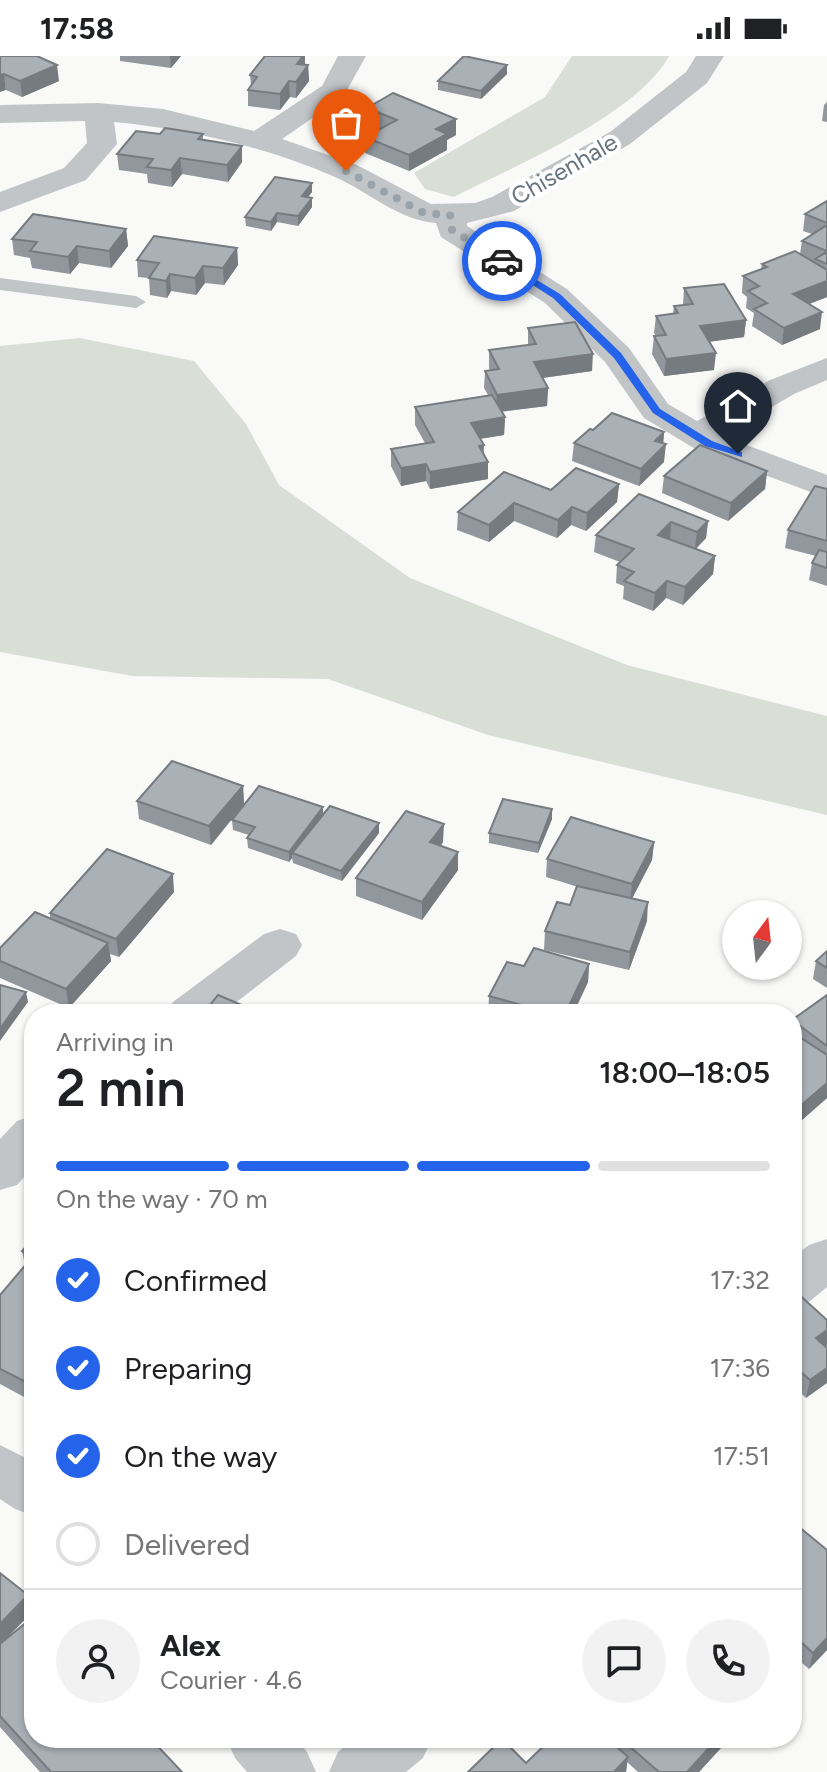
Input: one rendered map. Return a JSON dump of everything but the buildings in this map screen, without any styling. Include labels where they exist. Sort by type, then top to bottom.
[{"type":"street","points":[[259,141],[333,91],[352,56]]},
{"type":"street","name":"Chisenhale","points":[[0,114],[98,112],[163,118],[259,141],[346,171],[424,213],[450,215],[479,212],[503,204],[620,138],[697,77],[710,56]]},
{"type":"street","points":[[0,203],[75,174],[102,144],[98,112]]},
{"type":"street","points":[[450,215],[452,230],[556,296],[617,355],[656,411],[709,443],[827,487]]},
{"type":"street","points":[[696,436],[782,387],[827,368]]},
{"type":"street","points":[[202,1004],[280,945]]},
{"type":"street","points":[[0,1171],[24,1145]]},
{"type":"street","points":[[802,1278],[827,1259]]},
{"type":"street","points":[[0,1469],[24,1485]]},
{"type":"street","points":[[265,1748],[286,1772]]},
{"type":"street","points":[[359,1772],[389,1748]]},
{"type":"lane","points":[[0,284],[136,302]]},
{"type":"shaded area","points":[[572,56],[669,56],[653,78],[630,99],[572,137],[454,197],[425,189],[414,173],[545,97]]},
{"type":"shaded area","points":[[80,338],[194,361],[246,424],[279,485],[410,578],[627,665],[827,716],[827,815],[488,735],[328,679],[132,676],[0,652],[0,346]]},
{"type":"way so far","points":[[346,171],[424,213],[450,215],[452,230],[502,261]]},
{"type":"route","points":[[502,261],[556,296],[617,355],[656,411],[709,443],[738,454]]}]
